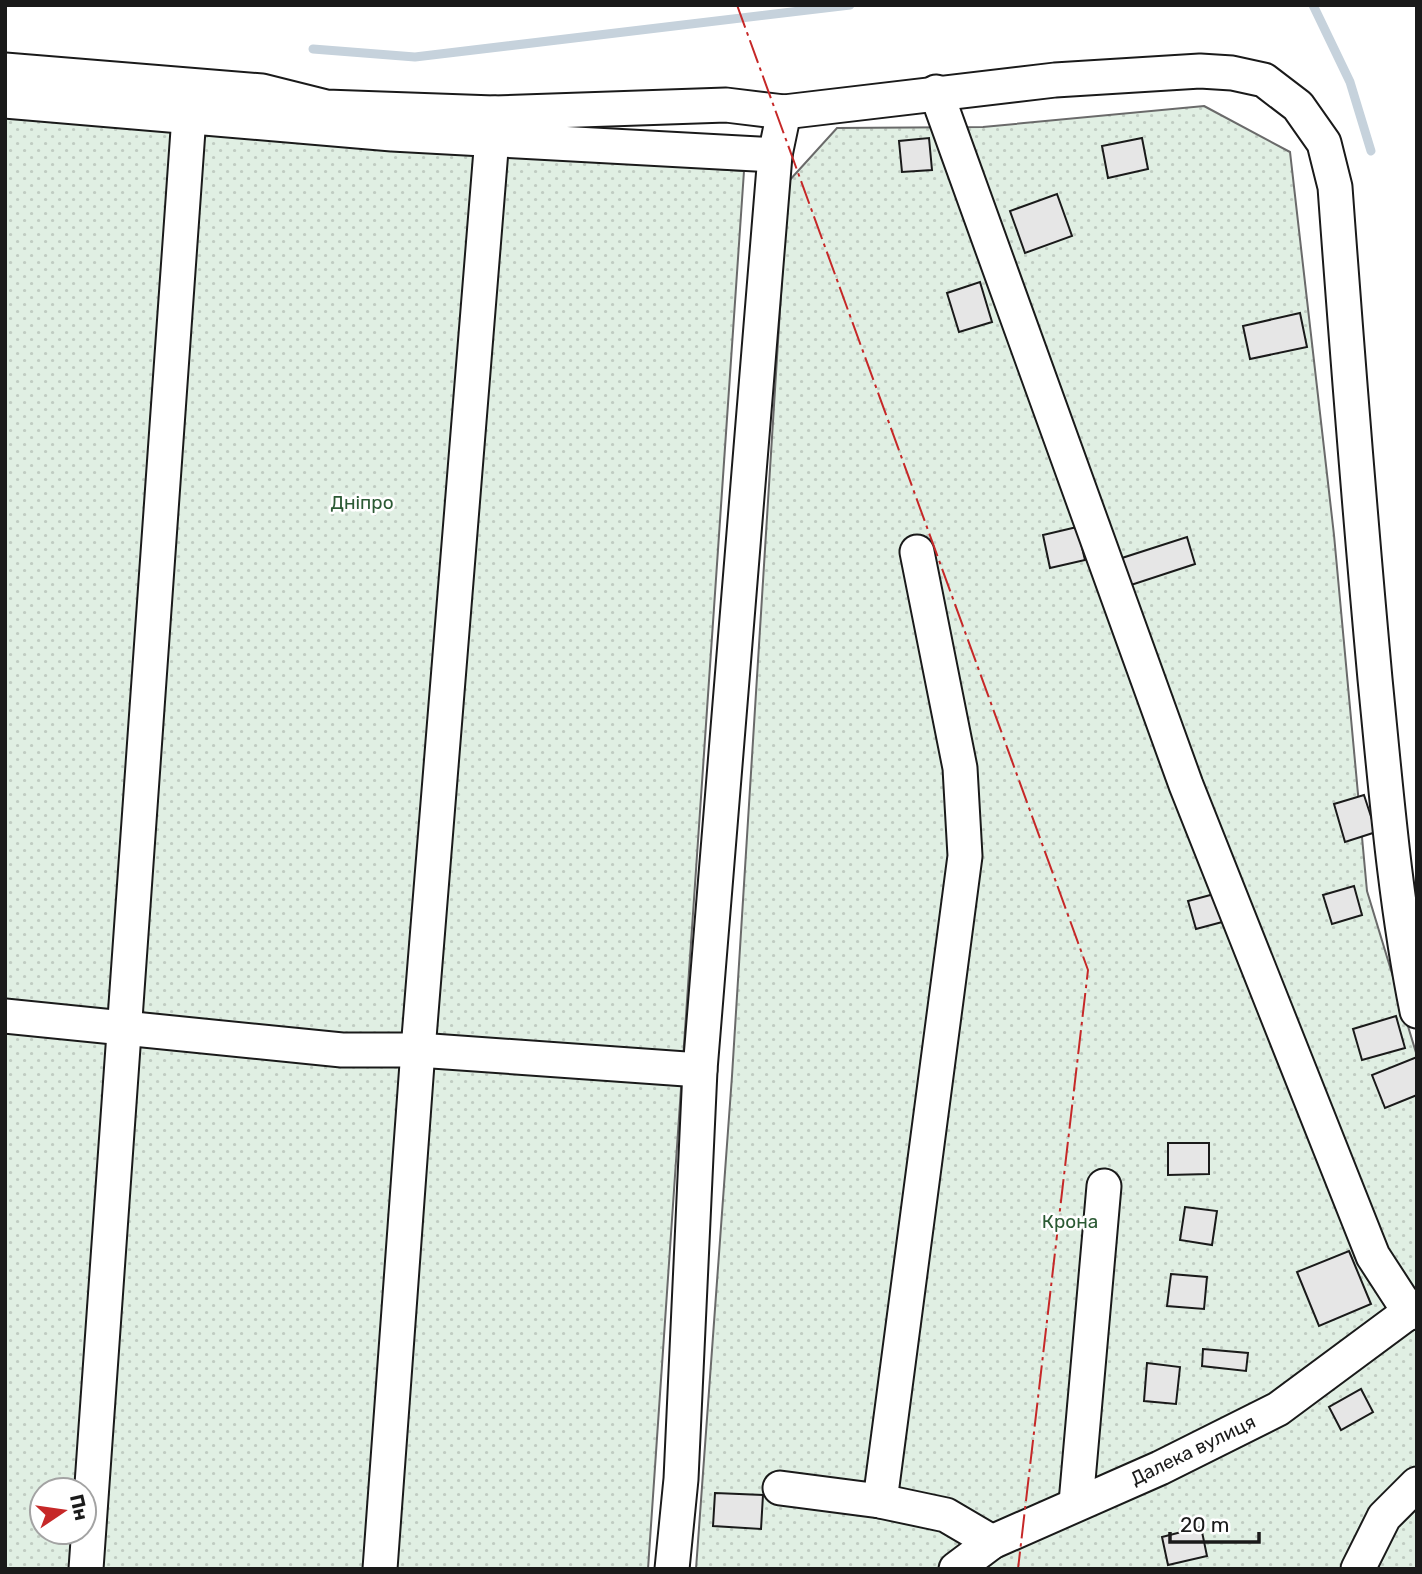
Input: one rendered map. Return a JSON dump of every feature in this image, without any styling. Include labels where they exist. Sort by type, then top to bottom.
[{"type":"street","points":[[5,70],[262,91],[326,107],[775,155]]},
{"type":"street","points":[[5,101],[297,126],[492,126],[726,105],[784,111],[1068,79],[1200,71],[1233,73],[1264,80],[1298,106],[1324,143],[1335,187],[1355,465],[1384,770],[1403,938],[1417,1011]]},
{"type":"street","points":[[936,92],[1186,785],[1373,1256],[1413,1309]]},
{"type":"street","points":[[297,126],[326,107]]},
{"type":"street","points":[[672,1569],[681,1479],[700,1070],[775,155],[784,111]]},
{"type":"street","points":[[86,1569],[126,1031],[188,116]]},
{"type":"street","points":[[380,1569],[418,1050],[492,126]]},
{"type":"street","points":[[880,1501],[965,856],[960,768],[917,552]]},
{"type":"street","points":[[5,1016],[126,1031],[342,1050],[418,1050],[700,1070]]},
{"type":"street","points":[[1076,1503],[1104,1186]]},
{"type":"street","name":"Далека вулиця","points":[[956,1569],[992,1542],[1160,1468],[1278,1409],[1413,1309]]},
{"type":"street","points":[[1358,1569],[1384,1517],[1417,1484]]},
{"type":"street","points":[[780,1488],[880,1501],[946,1515],[992,1542]]},
{"type":"green space","name":"Крона","points":[[1204,106],[1290,152],[1334,535],[1367,891],[1417,1056],[1417,1569],[696,1569],[732,1076],[788,182],[837,128],[983,127]]},
{"type":"green space","name":"Дніпро","points":[[5,116],[744,171],[648,1569],[5,1569]]},
{"type":"building","points":[[929,138],[932,170],[902,172],[899,141]]},
{"type":"building","points":[[1142,138],[1148,169],[1108,178],[1102,146]]},
{"type":"building","points":[[1057,194],[1072,236],[1025,253],[1010,211]]},
{"type":"building","points":[[980,282],[992,322],[959,332],[947,293]]},
{"type":"building","points":[[1300,313],[1307,347],[1250,359],[1243,326]]},
{"type":"building","points":[[1077,527],[1085,560],[1050,568],[1043,535]]},
{"type":"building","points":[[1187,537],[1195,564],[1131,585],[1122,558]]},
{"type":"building","points":[[1364,795],[1376,832],[1345,842],[1334,804]]},
{"type":"building","points":[[1354,886],[1362,915],[1332,924],[1323,895]]},
{"type":"building","points":[[1218,893],[1226,921],[1196,929],[1188,901]]},
{"type":"building","points":[[1396,1016],[1405,1048],[1362,1060],[1353,1029]]},
{"type":"building","points":[[1417,1057],[1417,1095],[1385,1108],[1372,1075]]},
{"type":"building","points":[[1168,1143],[1209,1143],[1209,1174],[1168,1175]]},
{"type":"building","points":[[1185,1207],[1217,1211],[1212,1245],[1180,1240]]},
{"type":"building","points":[[1349,1251],[1371,1304],[1319,1326],[1297,1272]]},
{"type":"building","points":[[1171,1274],[1207,1277],[1204,1309],[1167,1306]]},
{"type":"building","points":[[1203,1349],[1248,1353],[1246,1371],[1202,1366]]},
{"type":"building","points":[[1147,1363],[1180,1367],[1176,1404],[1144,1401]]},
{"type":"building","points":[[1361,1389],[1373,1412],[1341,1430],[1329,1407]]},
{"type":"building","points":[[715,1493],[763,1495],[761,1529],[713,1526]]},
{"type":"building","points":[[1201,1527],[1207,1556],[1168,1565],[1162,1537]]},
{"type":"waterway","points":[[313,49],[415,57],[850,5]]},
{"type":"waterway","points":[[1313,5],[1350,82],[1371,151]]},
{"type":"power","points":[[737,5],[1088,970],[1018,1569]]}]
